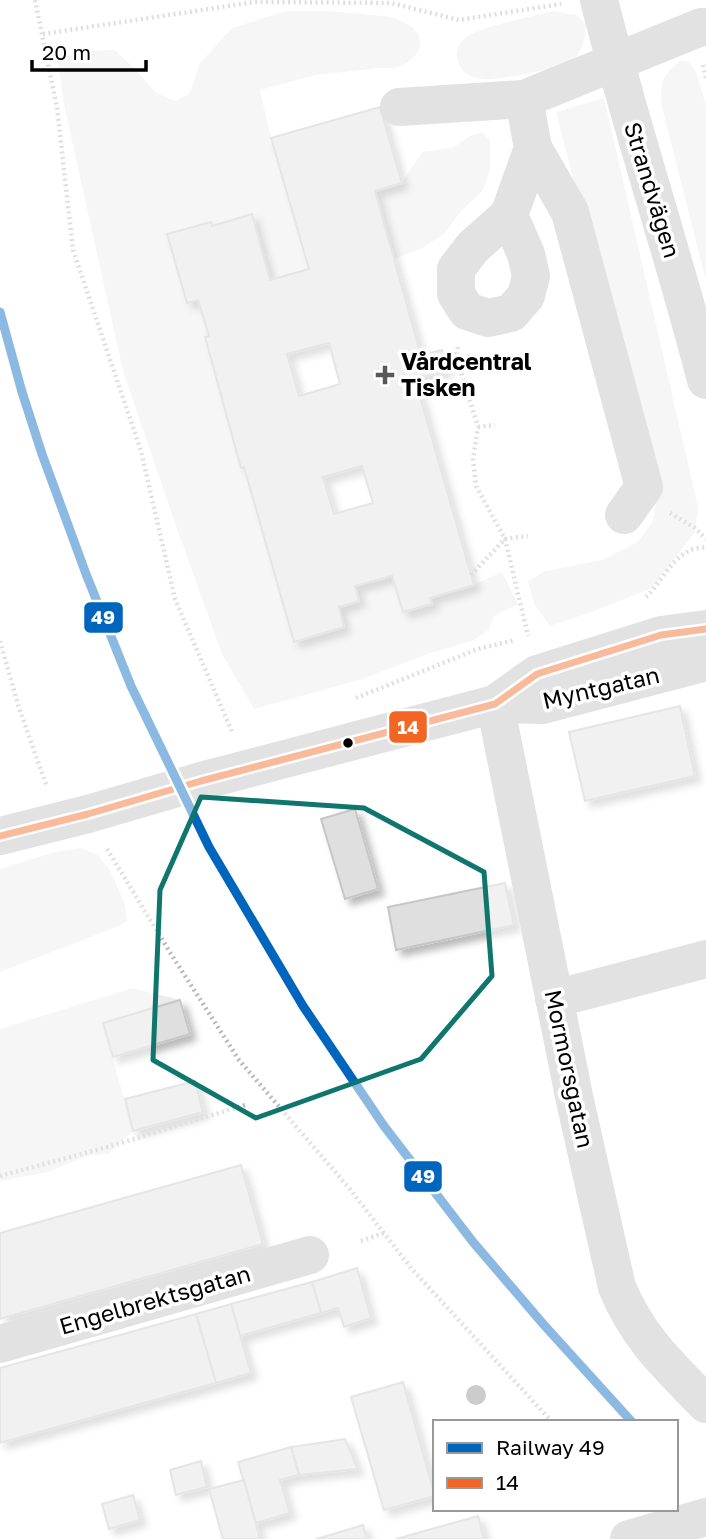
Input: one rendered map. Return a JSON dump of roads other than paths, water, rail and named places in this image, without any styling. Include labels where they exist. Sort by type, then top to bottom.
[{"type":"street","name":"Strandvägen","points":[[600,2],[614,62],[688,308],[706,380]]},
{"type":"street","points":[[400,107],[524,99],[706,27]]},
{"type":"street","points":[[524,99],[533,148],[570,212],[643,487],[624,515]]},
{"type":"street","points":[[509,215],[533,148]]},
{"type":"street","name":"Myntgatan","points":[[495,704],[537,674],[661,635],[706,629]]},
{"type":"street","name":"Myntgatan","points":[[0,836],[495,704],[542,705],[706,662]]},
{"type":"street","name":"Mormorsgatan","points":[[495,704],[592,1181],[617,1287],[626,1308],[654,1350],[706,1404]]},
{"type":"street","points":[[554,999],[706,960]]},
{"type":"street","name":"Engelbrektsgatan","points":[[0,1344],[310,1255]]},
{"type":"street","points":[[629,1539],[690,1527]]},
{"type":"rail line","name":"49","points":[[0,312],[42,454],[86,574],[131,686],[209,847],[303,1006],[384,1126],[473,1242],[630,1420]]},
{"type":"place","name":"Vårdcentral Tisken","points":[[385,375]]}]
